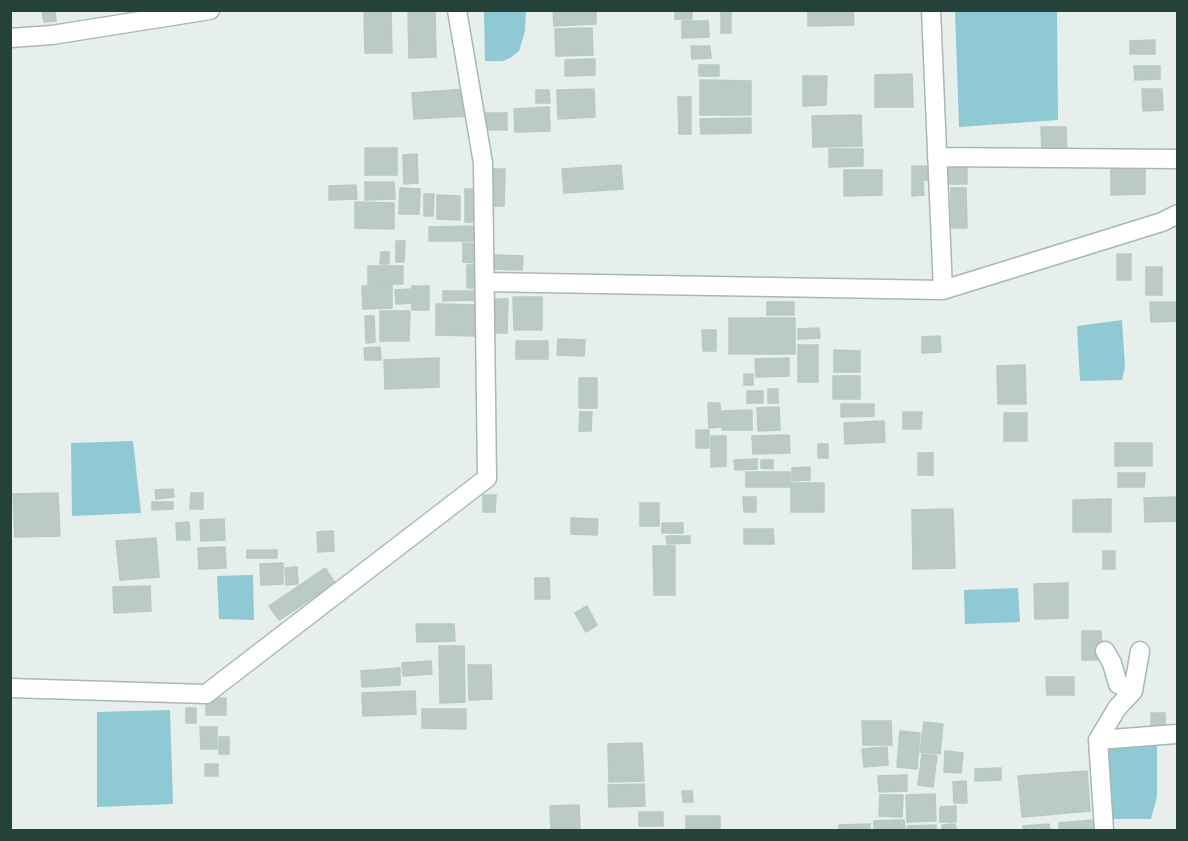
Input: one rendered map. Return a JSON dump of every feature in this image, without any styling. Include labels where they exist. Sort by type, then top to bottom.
[{"type":"street","points":[[10,38],[52,35],[210,10]]},
{"type":"street","points":[[10,688],[206,694],[487,478],[483,163],[457,10]]},
{"type":"street","points":[[931,10],[943,290]]},
{"type":"street","points":[[937,157],[1178,159]]},
{"type":"street","points":[[485,282],[943,290],[1162,222],[1178,214]]},
{"type":"street","points":[[1105,651],[1112,663],[1118,684],[1133,691]]},
{"type":"street","points":[[1104,831],[1098,740],[1117,708],[1133,691],[1140,651]]},
{"type":"street","points":[[1098,740],[1176,734]]},
{"type":"water","points":[[484,11],[526,11],[525,31],[519,51],[510,58],[503,61],[485,61]]},
{"type":"water","points":[[955,11],[1057,11],[1058,120],[959,127]]},
{"type":"water","points":[[1122,320],[1125,367],[1122,380],[1080,381],[1077,326]]},
{"type":"water","points":[[133,441],[141,513],[72,516],[71,443]]},
{"type":"water","points":[[253,575],[254,620],[219,619],[217,576]]},
{"type":"water","points":[[1018,588],[1020,622],[965,624],[964,590]]},
{"type":"water","points":[[170,710],[173,804],[97,807],[97,712]]},
{"type":"water","points":[[1157,745],[1157,797],[1151,819],[1112,819],[1106,748]]},
{"type":"building","points":[[42,10],[55,10],[56,21],[44,22]]},
{"type":"building","points":[[364,10],[391,10],[392,53],[365,53]]},
{"type":"building","points":[[408,10],[435,10],[436,57],[409,58]]},
{"type":"building","points":[[553,10],[596,10],[596,24],[554,26]]},
{"type":"building","points":[[675,10],[692,10],[692,19],[675,19]]},
{"type":"building","points":[[721,10],[731,10],[731,33],[721,33]]},
{"type":"building","points":[[808,10],[853,10],[854,25],[808,26]]},
{"type":"building","points":[[682,21],[708,21],[709,37],[682,38]]},
{"type":"building","points":[[592,28],[593,55],[556,56],[555,29]]},
{"type":"building","points":[[1155,40],[1155,54],[1130,54],[1130,41]]},
{"type":"building","points":[[691,46],[710,46],[711,58],[692,59]]},
{"type":"building","points":[[595,59],[595,75],[565,76],[565,60]]},
{"type":"building","points":[[699,65],[719,65],[719,76],[699,76]]},
{"type":"building","points":[[1134,66],[1160,66],[1160,79],[1135,80]]},
{"type":"building","points":[[912,74],[913,107],[875,107],[875,75]]},
{"type":"building","points":[[803,76],[827,76],[826,105],[803,106]]},
{"type":"building","points":[[700,80],[751,81],[751,115],[700,115]]},
{"type":"building","points":[[466,89],[468,116],[414,119],[412,93]]},
{"type":"building","points":[[594,89],[595,117],[558,119],[557,90]]},
{"type":"building","points":[[1142,89],[1162,89],[1163,110],[1143,111]]},
{"type":"building","points":[[536,90],[549,90],[550,103],[536,103]]},
{"type":"building","points":[[678,97],[691,97],[691,134],[679,134]]},
{"type":"building","points":[[549,107],[550,131],[515,132],[514,109]]},
{"type":"building","points":[[486,113],[507,113],[507,130],[486,130]]},
{"type":"building","points":[[861,115],[862,146],[813,147],[812,116]]},
{"type":"building","points":[[751,118],[751,133],[701,134],[700,119]]},
{"type":"building","points":[[1041,127],[1066,127],[1067,154],[1042,154]]},
{"type":"building","points":[[365,148],[397,148],[397,175],[365,175]]},
{"type":"building","points":[[829,149],[863,149],[863,166],[829,167]]},
{"type":"building","points":[[417,154],[418,183],[404,184],[403,155]]},
{"type":"building","points":[[967,163],[967,184],[945,184],[945,164]]},
{"type":"building","points":[[621,165],[623,189],[564,193],[562,169]]},
{"type":"building","points":[[912,166],[930,166],[931,180],[923,180],[924,195],[912,196]]},
{"type":"building","points":[[1111,167],[1145,167],[1145,194],[1111,195]]},
{"type":"building","points":[[487,169],[505,169],[504,206],[486,206]]},
{"type":"building","points":[[844,170],[882,170],[882,195],[844,196]]},
{"type":"building","points":[[365,182],[394,182],[395,199],[365,200]]},
{"type":"building","points":[[356,185],[357,199],[329,200],[329,186]]},
{"type":"building","points":[[400,188],[420,189],[419,214],[399,214]]},
{"type":"building","points":[[951,188],[966,188],[967,228],[951,228]]},
{"type":"building","points":[[465,189],[482,189],[481,222],[465,222]]},
{"type":"building","points":[[424,194],[434,194],[433,216],[424,216]]},
{"type":"building","points":[[437,195],[460,196],[460,220],[437,219]]},
{"type":"building","points":[[355,202],[394,203],[394,229],[355,228]]},
{"type":"building","points":[[481,226],[481,241],[429,241],[429,227]]},
{"type":"building","points":[[396,241],[405,241],[404,262],[396,262]]},
{"type":"building","points":[[463,243],[479,244],[478,263],[463,262]]},
{"type":"building","points":[[381,252],[389,252],[389,264],[380,264]]},
{"type":"building","points":[[1117,254],[1131,254],[1131,280],[1117,280]]},
{"type":"building","points":[[493,255],[523,256],[522,270],[493,269]]},
{"type":"building","points":[[467,265],[482,265],[481,288],[467,288]]},
{"type":"building","points":[[368,266],[403,266],[403,284],[368,284]]},
{"type":"building","points":[[1146,267],[1162,267],[1162,295],[1146,295]]},
{"type":"building","points":[[392,285],[392,308],[363,309],[362,286]]},
{"type":"building","points":[[412,286],[429,286],[429,310],[412,310]]},
{"type":"building","points":[[410,289],[411,303],[396,304],[395,290]]},
{"type":"building","points":[[443,291],[475,291],[475,300],[443,301]]},
{"type":"building","points":[[513,297],[542,297],[542,330],[514,330]]},
{"type":"building","points":[[490,299],[508,299],[507,333],[490,333]]},
{"type":"building","points":[[767,302],[794,302],[794,315],[767,315]]},
{"type":"building","points":[[1150,302],[1178,302],[1178,321],[1151,322]]},
{"type":"building","points":[[436,304],[478,305],[477,336],[436,335]]},
{"type":"building","points":[[380,311],[410,311],[409,341],[380,341]]},
{"type":"building","points":[[365,316],[374,316],[375,342],[366,343]]},
{"type":"building","points":[[729,318],[795,318],[795,354],[729,354]]},
{"type":"building","points":[[819,328],[820,338],[798,339],[798,329]]},
{"type":"building","points":[[702,330],[716,330],[716,351],[703,351]]},
{"type":"building","points":[[940,336],[941,352],[922,353],[922,337]]},
{"type":"building","points":[[558,339],[585,340],[584,356],[557,355]]},
{"type":"building","points":[[516,341],[548,341],[548,359],[516,359]]},
{"type":"building","points":[[798,345],[818,345],[818,382],[798,382]]},
{"type":"building","points":[[380,347],[381,360],[365,360],[364,348]]},
{"type":"building","points":[[834,350],[860,351],[860,372],[834,372]]},
{"type":"building","points":[[439,358],[439,387],[385,389],[384,360]]},
{"type":"building","points":[[789,358],[789,376],[756,377],[755,359]]},
{"type":"building","points":[[1025,365],[1026,404],[998,404],[997,366]]},
{"type":"building","points":[[744,374],[753,374],[753,385],[744,385]]},
{"type":"building","points":[[833,376],[860,376],[860,399],[833,399]]},
{"type":"building","points":[[579,378],[597,378],[597,408],[579,408]]},
{"type":"building","points":[[768,389],[778,389],[778,403],[768,403]]},
{"type":"building","points":[[747,391],[763,391],[763,403],[747,403]]},
{"type":"building","points":[[708,403],[720,403],[721,427],[709,428]]},
{"type":"building","points":[[841,404],[874,404],[874,416],[841,417]]},
{"type":"building","points":[[779,407],[780,430],[758,431],[757,408]]},
{"type":"building","points":[[752,410],[752,430],[722,430],[722,411]]},
{"type":"building","points":[[580,412],[592,412],[591,431],[579,431]]},
{"type":"building","points":[[903,412],[922,412],[921,429],[903,429]]},
{"type":"building","points":[[1004,413],[1027,413],[1027,441],[1004,441]]},
{"type":"building","points":[[884,421],[885,442],[845,444],[844,423]]},
{"type":"building","points":[[696,430],[709,430],[709,448],[696,448]]},
{"type":"building","points":[[789,435],[790,453],[753,454],[752,436]]},
{"type":"building","points":[[711,436],[726,436],[726,466],[711,467]]},
{"type":"building","points":[[1115,443],[1152,443],[1152,466],[1115,466]]},
{"type":"building","points":[[818,444],[828,444],[828,458],[818,458]]},
{"type":"building","points":[[918,453],[933,453],[933,475],[918,475]]},
{"type":"building","points":[[757,459],[757,469],[735,470],[734,460]]},
{"type":"building","points":[[761,460],[773,460],[773,469],[761,468]]},
{"type":"building","points":[[810,467],[810,480],[792,481],[792,468]]},
{"type":"building","points":[[746,472],[790,472],[790,487],[746,487]]},
{"type":"building","points":[[1118,473],[1145,473],[1144,487],[1118,487]]},
{"type":"building","points":[[791,483],[824,483],[824,512],[791,512]]},
{"type":"building","points":[[173,489],[174,497],[156,499],[155,490]]},
{"type":"building","points":[[58,493],[60,536],[15,537],[13,494]]},
{"type":"building","points":[[191,493],[203,493],[203,509],[190,509]]},
{"type":"building","points":[[483,495],[496,495],[495,512],[483,512]]},
{"type":"building","points":[[743,497],[756,497],[756,512],[744,512]]},
{"type":"building","points":[[1178,497],[1178,521],[1145,522],[1144,498]]},
{"type":"building","points":[[1111,499],[1111,532],[1073,532],[1073,500]]},
{"type":"building","points":[[152,502],[173,502],[173,509],[152,510]]},
{"type":"building","points":[[640,503],[659,503],[659,526],[640,526]]},
{"type":"building","points":[[953,509],[955,568],[913,569],[912,510]]},
{"type":"building","points":[[571,518],[598,519],[597,535],[571,534]]},
{"type":"building","points":[[224,519],[225,540],[201,541],[200,520]]},
{"type":"building","points":[[189,522],[190,540],[177,540],[176,523]]},
{"type":"building","points":[[662,523],[683,523],[683,533],[662,533]]},
{"type":"building","points":[[744,529],[773,529],[774,544],[744,544]]},
{"type":"building","points":[[333,531],[334,551],[318,552],[317,532]]},
{"type":"building","points":[[666,536],[690,536],[690,543],[667,544]]},
{"type":"building","points":[[156,538],[159,577],[120,580],[116,541]]},
{"type":"building","points":[[653,546],[675,546],[675,595],[654,595]]},
{"type":"building","points":[[225,547],[226,568],[199,569],[198,548]]},
{"type":"building","points":[[247,550],[277,550],[277,558],[247,558]]},
{"type":"building","points":[[1103,551],[1115,551],[1115,569],[1103,569]]},
{"type":"building","points":[[283,563],[283,584],[261,585],[260,564]]},
{"type":"building","points":[[297,567],[298,584],[286,585],[285,568]]},
{"type":"building","points":[[325,568],[335,583],[279,620],[269,606]]},
{"type":"building","points":[[535,578],[549,578],[550,599],[535,599]]},
{"type":"building","points":[[1068,583],[1068,618],[1035,619],[1034,584]]},
{"type":"building","points":[[150,586],[151,611],[114,613],[113,587]]},
{"type":"building","points":[[587,606],[597,625],[586,632],[575,613]]},
{"type":"building","points":[[416,624],[454,624],[455,641],[417,642]]},
{"type":"building","points":[[1082,631],[1101,631],[1102,660],[1082,660]]},
{"type":"building","points":[[439,646],[464,646],[465,702],[440,703]]},
{"type":"building","points":[[431,661],[432,674],[403,676],[402,663]]},
{"type":"building","points":[[468,665],[491,665],[492,699],[469,700]]},
{"type":"building","points":[[400,668],[400,685],[362,687],[361,671]]},
{"type":"building","points":[[1046,677],[1074,677],[1074,695],[1047,695]]},
{"type":"building","points":[[415,691],[416,714],[363,716],[362,693]]},
{"type":"building","points":[[226,698],[226,715],[206,715],[206,699]]},
{"type":"building","points":[[186,708],[196,708],[196,723],[186,723]]},
{"type":"building","points":[[422,709],[466,709],[466,729],[422,728]]},
{"type":"building","points":[[1151,713],[1165,713],[1165,727],[1151,727]]},
{"type":"building","points":[[862,721],[891,721],[892,745],[863,745]]},
{"type":"building","points":[[924,722],[943,724],[940,754],[920,752]]},
{"type":"building","points":[[200,727],[217,727],[217,749],[201,749]]},
{"type":"building","points":[[900,731],[920,733],[917,769],[897,767]]},
{"type":"building","points":[[219,737],[229,737],[229,754],[219,754]]},
{"type":"building","points":[[642,743],[644,781],[609,782],[608,744]]},
{"type":"building","points":[[887,747],[888,765],[864,767],[862,749]]},
{"type":"building","points":[[945,751],[963,753],[961,773],[944,772]]},
{"type":"building","points":[[922,754],[937,756],[933,787],[918,785]]},
{"type":"building","points":[[205,764],[218,764],[218,776],[205,776]]},
{"type":"building","points":[[1001,768],[1001,780],[975,781],[975,769]]},
{"type":"building","points":[[1087,771],[1090,811],[1022,817],[1018,776]]},
{"type":"building","points":[[907,775],[907,791],[879,792],[878,776]]},
{"type":"building","points":[[966,781],[967,803],[954,803],[953,782]]},
{"type":"building","points":[[644,784],[645,806],[609,807],[608,785]]},
{"type":"building","points":[[682,791],[692,791],[693,802],[683,802]]},
{"type":"building","points":[[935,794],[936,821],[907,822],[906,795]]},
{"type":"building","points":[[880,795],[903,795],[902,817],[879,816]]},
{"type":"building","points":[[579,805],[580,830],[551,830],[550,806]]},
{"type":"building","points":[[956,806],[956,822],[940,822],[940,807]]},
{"type":"building","points":[[639,812],[663,812],[663,826],[639,826]]},
{"type":"building","points":[[686,816],[720,816],[720,830],[686,830]]},
{"type":"building","points":[[904,820],[905,830],[874,830],[874,821]]},
{"type":"building","points":[[1095,820],[1096,830],[1059,830],[1059,823]]},
{"type":"building","points":[[870,824],[870,830],[839,830],[839,825]]},
{"type":"building","points":[[955,824],[956,830],[942,830],[942,825]]},
{"type":"building","points":[[1049,824],[1050,830],[1023,830],[1023,826]]},
{"type":"building","points":[[936,825],[936,830],[908,830],[907,826]]}]
